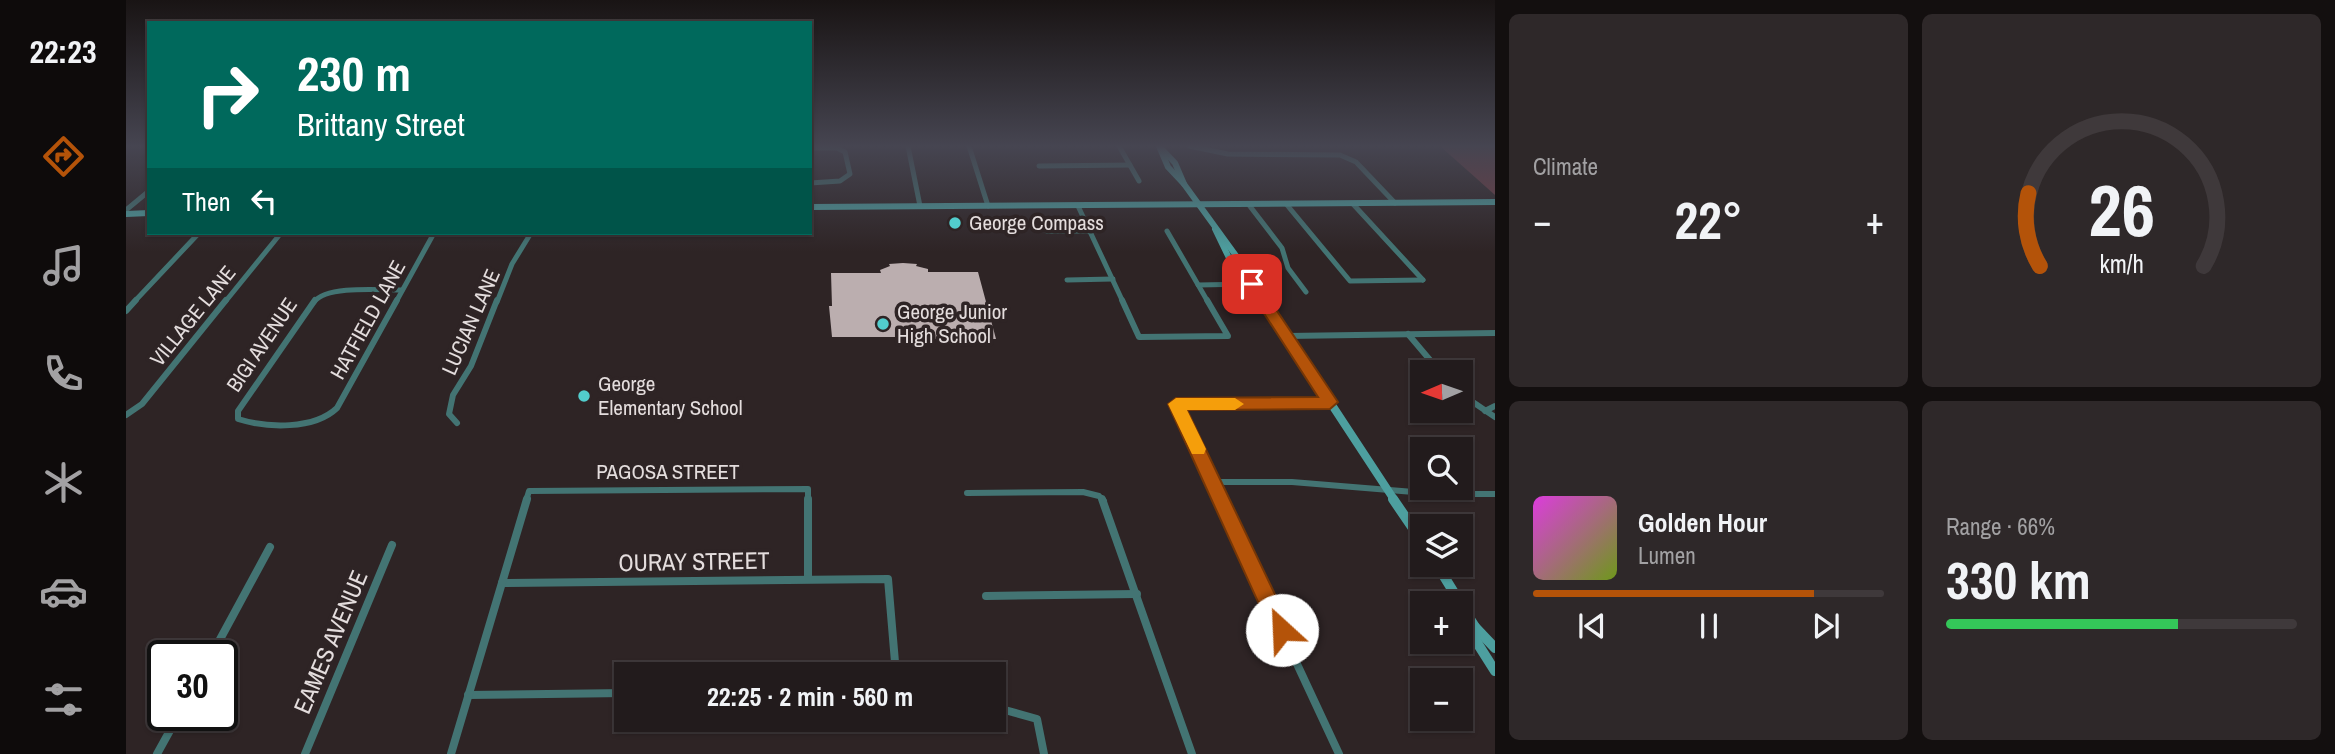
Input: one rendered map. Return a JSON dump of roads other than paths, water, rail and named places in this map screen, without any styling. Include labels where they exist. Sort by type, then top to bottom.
[{"type":"street","points":[[812,183],[831,181]]},
{"type":"street","points":[[915,181],[920,206]]},
{"type":"street","points":[[980,181],[988,205]]},
{"type":"street","points":[[1181,181],[1214,229],[1222,247],[1241,274],[1252,284],[1410,524]]},
{"type":"street","points":[[1374,181],[1395,203]]},
{"type":"street","points":[[126,212],[147,193]]},
{"type":"street","points":[[812,207],[1495,202]]},
{"type":"street","points":[[1287,205],[1350,281],[1423,280],[1353,204]]},
{"type":"street","points":[[1250,205],[1282,248],[1288,268],[1306,292]]},
{"type":"street","points":[[1078,206],[1139,337],[1228,336],[1167,231]]},
{"type":"street","points":[[126,212],[147,214]]},
{"type":"street","points":[[1047,231],[1090,231]]},
{"type":"street","points":[[126,311],[197,235]]},
{"type":"street","name":"VILLAGE LANE","points":[[126,415],[142,404],[279,235]]},
{"type":"street","name":"HATFIELD LANE","points":[[238,419],[248,423],[324,419],[337,408],[433,235]]},
{"type":"street","name":"LUCIAN LANE","points":[[457,423],[449,414],[449,403],[472,364],[494,305],[530,235]]},
{"type":"street","points":[[1067,280],[1113,279]]},
{"type":"street","points":[[1198,285],[1252,284]]},
{"type":"street","name":"BIGI AVENUE","points":[[238,419],[238,411],[314,299],[323,294],[402,290]]},
{"type":"street","points":[[1287,336],[1495,333]]},
{"type":"street","points":[[1408,334],[1430,360]]},
{"type":"street","points":[[1330,402],[1176,404],[1339,754]]},
{"type":"street","points":[[1474,403],[1495,417]]},
{"type":"street","points":[[1485,411],[1495,406]]},
{"type":"street","points":[[1213,482],[1292,482],[1387,490],[1495,494]]},
{"type":"street","name":"PAGOSA STREET","points":[[502,583],[529,491],[808,489],[808,579]]},
{"type":"street","points":[[967,493],[1083,492],[1099,496],[1107,507],[1192,754]]},
{"type":"street","name":"EAMES AVENUE","points":[[305,754],[392,545]]},
{"type":"street","points":[[220,640],[270,547]]},
{"type":"street","name":"OURAY STREET","points":[[502,583],[888,579],[895,662]]},
{"type":"street","points":[[451,754],[502,583]]},
{"type":"street","points":[[986,596],[1137,594]]},
{"type":"street","points":[[1473,624],[1495,648]]},
{"type":"street","points":[[1475,627],[1476,641],[1495,671]]},
{"type":"street","points":[[468,695],[614,693]]},
{"type":"street","points":[[1006,710],[1037,719],[1044,754]]},
{"type":"street","points":[[157,754],[170,731]]},
{"type":"place","name":"George Compass","points":[[955,223]]},
{"type":"place","name":"George Junior High School","points":[[883,324]]},
{"type":"place","name":"George Elementary School","points":[[584,396]]}]
